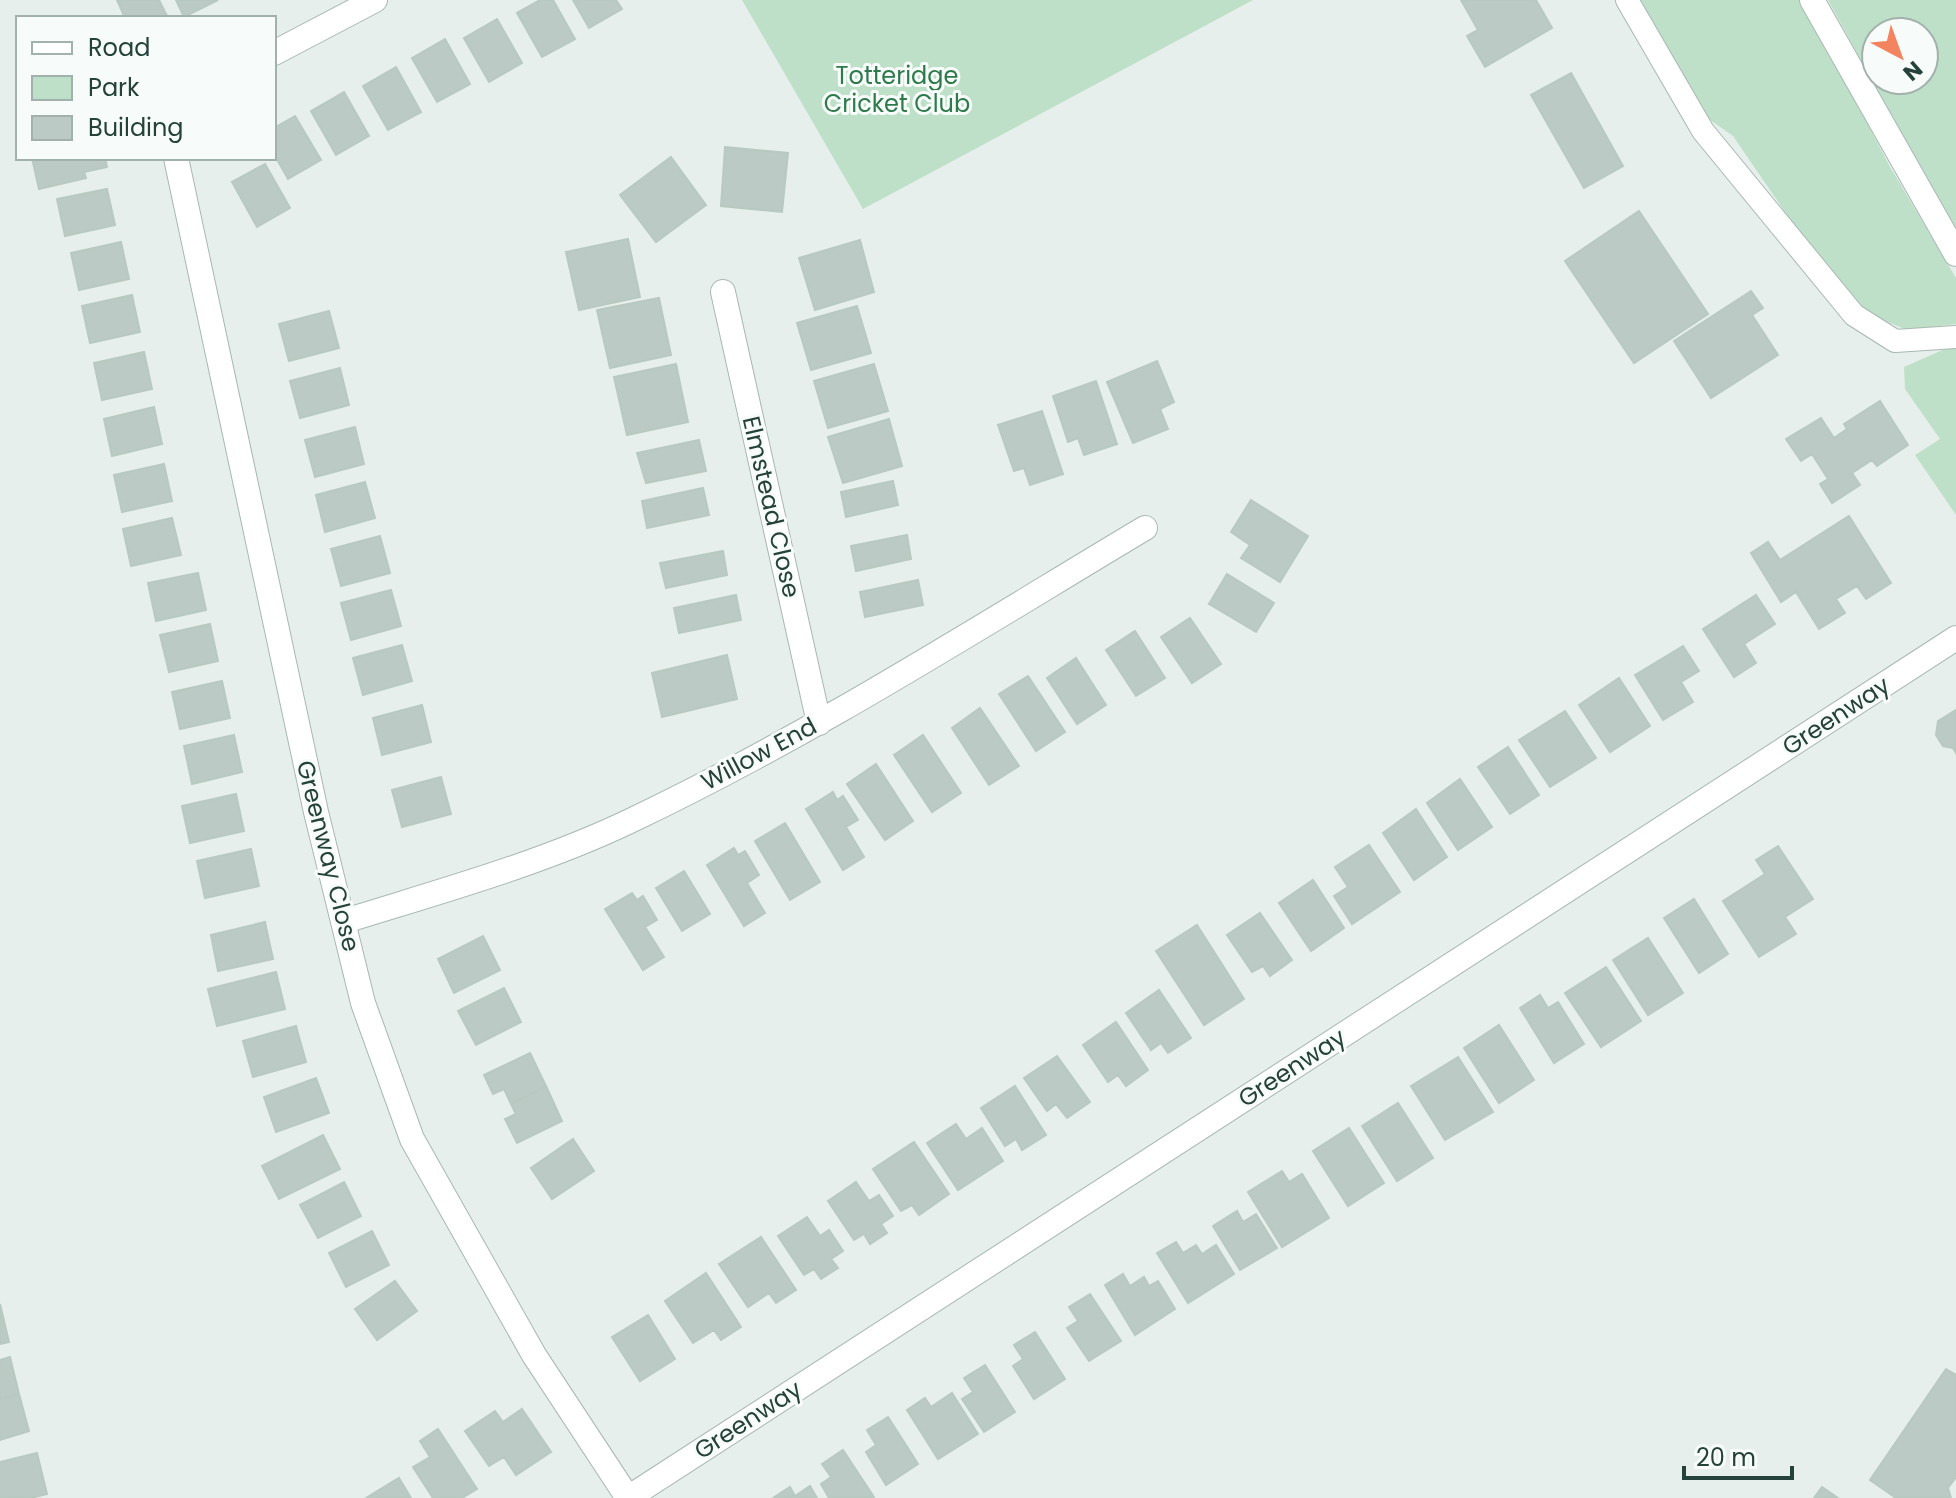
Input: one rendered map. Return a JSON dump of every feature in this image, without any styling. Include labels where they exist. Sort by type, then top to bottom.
[{"type":"street","points":[[276,52],[375,0]]},
{"type":"street","points":[[1812,0],[1956,254]]},
{"type":"street","name":"Greenway Close","points":[[176,160],[306,767],[363,1003],[412,1139],[534,1355],[628,1498]]},
{"type":"street","name":"Elmstead Close","points":[[723,292],[819,723]]},
{"type":"street","name":"Willow End","points":[[345,921],[497,874],[629,822],[819,723],[1145,528]]},
{"type":"street","name":"Greenway","points":[[628,1498],[1956,638]]},
{"type":"lane","points":[[1627,0],[1703,131],[1854,315],[1895,341],[1956,337]]},
{"type":"green space","name":"Totteridge Cricket Club","points":[[742,0],[1253,0],[863,209]]},
{"type":"green space","points":[[1634,0],[1803,0],[1889,165],[1956,278],[1956,324],[1907,330],[1861,311],[1815,256],[1733,136],[1703,115]]},
{"type":"green space","points":[[1828,0],[1956,0],[1956,234],[1881,96],[1940,96],[1940,16],[1860,16],[1860,58]]},
{"type":"green space","points":[[1956,344],[1956,515],[1915,455],[1940,439],[1905,389],[1904,367]]},
{"type":"building","points":[[117,0],[159,0],[167,16],[124,16]]},
{"type":"building","points":[[176,0],[218,0],[186,16]]},
{"type":"building","points":[[540,0],[553,0],[575,39],[542,57],[517,13]]},
{"type":"building","points":[[573,0],[616,0],[622,9],[589,28]]},
{"type":"building","points":[[1461,0],[1536,0],[1552,28],[1485,67],[1467,36],[1478,30]]},
{"type":"building","points":[[497,19],[522,63],[489,82],[464,38]]},
{"type":"building","points":[[445,39],[470,84],[437,102],[412,58]]},
{"type":"building","points":[[396,67],[421,112],[388,130],[363,86]]},
{"type":"building","points":[[1571,73],[1623,166],[1584,188],[1531,95]]},
{"type":"building","points":[[344,92],[369,136],[336,155],[311,111]]},
{"type":"building","points":[[295,116],[321,160],[288,179],[276,158],[276,127]]},
{"type":"building","points":[[725,147],[788,153],[782,212],[721,206]]},
{"type":"building","points":[[671,157],[706,205],[656,242],[620,195]]},
{"type":"building","points":[[32,160],[105,160],[107,167],[84,172],[86,178],[39,189]]},
{"type":"building","points":[[265,164],[290,208],[257,227],[232,182]]},
{"type":"building","points":[[107,189],[115,225],[65,236],[57,199]]},
{"type":"building","points":[[1639,211],[1708,314],[1634,363],[1565,261]]},
{"type":"building","points":[[628,239],[640,297],[579,310],[566,252]]},
{"type":"building","points":[[860,240],[874,292],[815,310],[799,258]]},
{"type":"building","points":[[121,242],[129,279],[79,290],[71,253]]},
{"type":"building","points":[[1751,291],[1763,308],[1752,315],[1778,355],[1711,398],[1674,341]]},
{"type":"building","points":[[132,295],[140,332],[90,343],[82,306]]},
{"type":"building","points":[[659,298],[671,355],[610,368],[597,310]]},
{"type":"building","points":[[857,306],[871,353],[811,370],[797,323]]},
{"type":"building","points":[[329,311],[339,348],[289,361],[279,324]]},
{"type":"building","points":[[144,352],[152,389],[102,400],[94,363]]},
{"type":"building","points":[[1157,361],[1174,402],[1160,409],[1168,429],[1133,443],[1107,382]]},
{"type":"building","points":[[676,364],[688,422],[627,435],[614,377]]},
{"type":"building","points":[[874,364],[888,411],[828,428],[814,381]]},
{"type":"building","points":[[340,368],[349,405],[300,418],[290,381]]},
{"type":"building","points":[[1096,381],[1117,444],[1084,455],[1078,438],[1068,442],[1053,396]]},
{"type":"building","points":[[1880,401],[1908,445],[1877,466],[1872,460],[1852,473],[1860,485],[1832,503],[1820,484],[1828,479],[1812,454],[1801,461],[1786,439],[1821,418],[1834,438],[1847,429],[1844,424]]},
{"type":"building","points":[[154,407],[162,444],[112,456],[104,419]]},
{"type":"building","points":[[1042,411],[1063,474],[1030,485],[1024,468],[1014,471],[998,425]]},
{"type":"building","points":[[889,419],[902,466],[843,483],[828,437]]},
{"type":"building","points":[[355,427],[364,464],[315,477],[305,440]]},
{"type":"building","points":[[699,440],[706,471],[646,483],[637,453]]},
{"type":"building","points":[[164,464],[172,501],[122,512],[114,475]]},
{"type":"building","points":[[893,481],[898,505],[846,517],[841,492]]},
{"type":"building","points":[[365,482],[375,518],[325,532],[316,495]]},
{"type":"building","points":[[703,488],[709,515],[647,528],[642,501]]},
{"type":"building","points":[[1251,500],[1308,536],[1280,582],[1241,558],[1250,545],[1231,532]]},
{"type":"building","points":[[1849,516],[1891,583],[1866,599],[1857,586],[1836,599],[1845,613],[1819,629],[1796,592],[1781,602],[1751,553],[1768,542],[1780,560]]},
{"type":"building","points":[[172,518],[181,555],[131,566],[123,529]]},
{"type":"building","points":[[907,535],[911,559],[856,571],[851,546]]},
{"type":"building","points":[[380,536],[390,573],[341,586],[331,549]]},
{"type":"building","points":[[723,551],[727,575],[666,588],[660,563]]},
{"type":"building","points":[[198,573],[206,610],[156,621],[148,583]]},
{"type":"building","points":[[1227,574],[1274,603],[1256,632],[1209,604]]},
{"type":"building","points":[[918,580],[923,605],[865,617],[860,592]]},
{"type":"building","points":[[391,590],[401,626],[351,640],[341,603]]},
{"type":"building","points":[[736,595],[741,620],[679,633],[674,608]]},
{"type":"building","points":[[1756,595],[1775,624],[1744,644],[1756,663],[1734,677],[1703,629]]},
{"type":"building","points":[[1190,618],[1221,664],[1192,683],[1161,637]]},
{"type":"building","points":[[210,624],[218,661],[169,672],[160,635]]},
{"type":"building","points":[[1135,631],[1165,678],[1136,696],[1106,650]]},
{"type":"building","points":[[402,645],[412,681],[363,695],[353,658]]},
{"type":"building","points":[[1683,646],[1699,671],[1681,682],[1693,702],[1663,720],[1635,675]]},
{"type":"building","points":[[727,655],[737,699],[662,717],[652,673]]},
{"type":"building","points":[[1076,658],[1106,705],[1077,724],[1047,678]]},
{"type":"building","points":[[1028,676],[1065,732],[1036,751],[999,694]]},
{"type":"building","points":[[1619,678],[1650,726],[1610,752],[1579,705]]},
{"type":"building","points":[[222,681],[230,718],[180,729],[172,692]]},
{"type":"building","points":[[422,705],[431,742],[382,755],[373,718]]},
{"type":"building","points":[[980,708],[1019,766],[989,785],[952,728]]},
{"type":"building","points":[[1956,710],[1956,753],[1953,748],[1943,746],[1936,735],[1938,721]]},
{"type":"building","points":[[1565,711],[1596,758],[1550,787],[1519,740]]},
{"type":"building","points":[[234,735],[242,772],[192,784],[184,746]]},
{"type":"building","points":[[923,735],[961,793],[932,812],[894,755]]},
{"type":"building","points":[[1508,747],[1539,795],[1510,814],[1478,767]]},
{"type":"building","points":[[876,764],[913,821],[885,840],[847,784]]},
{"type":"building","points":[[441,777],[451,814],[402,827],[392,790]]},
{"type":"building","points":[[1460,779],[1492,827],[1458,850],[1427,803]]},
{"type":"building","points":[[833,792],[837,800],[843,796],[858,820],[846,827],[864,857],[843,870],[806,809]]},
{"type":"building","points":[[236,794],[244,831],[190,843],[182,806]]},
{"type":"building","points":[[1416,809],[1447,857],[1414,880],[1383,833]]},
{"type":"building","points":[[785,823],[820,882],[790,900],[755,841]]},
{"type":"building","points":[[1369,845],[1400,892],[1352,924],[1334,896],[1348,887],[1335,867]]},
{"type":"building","points":[[1778,846],[1813,899],[1785,917],[1796,934],[1759,957],[1723,901],[1765,874],[1756,860]]},
{"type":"building","points":[[734,848],[738,855],[745,851],[759,875],[747,883],[765,913],[744,926],[707,865]]},
{"type":"building","points":[[251,849],[259,886],[205,898],[197,861]]},
{"type":"building","points":[[684,871],[710,914],[682,931],[656,888]]},
{"type":"building","points":[[1313,880],[1344,928],[1311,951],[1279,903]]},
{"type":"building","points":[[632,893],[637,900],[643,896],[657,920],[645,927],[664,957],[643,970],[605,909]]},
{"type":"building","points":[[1694,899],[1728,954],[1699,973],[1664,918]]},
{"type":"building","points":[[1260,913],[1292,960],[1270,976],[1263,966],[1252,972],[1227,935]]},
{"type":"building","points":[[265,922],[273,959],[218,971],[211,935]]},
{"type":"building","points":[[1197,925],[1244,999],[1204,1025],[1156,951]]},
{"type":"building","points":[[483,936],[500,970],[454,993],[438,959]]},
{"type":"building","points":[[1648,938],[1683,993],[1648,1015],[1613,960]]},
{"type":"building","points":[[1606,967],[1641,1021],[1601,1047],[1565,993]]},
{"type":"building","points":[[276,972],[285,1009],[217,1026],[208,989]]},
{"type":"building","points":[[504,988],[521,1022],[476,1045],[458,1011]]},
{"type":"building","points":[[1159,990],[1191,1038],[1168,1053],[1161,1043],[1151,1050],[1126,1013]]},
{"type":"building","points":[[1540,995],[1548,1008],[1558,1002],[1584,1044],[1554,1063],[1520,1008]]},
{"type":"building","points":[[1116,1022],[1148,1070],[1126,1086],[1118,1075],[1108,1082],[1083,1045]]},
{"type":"building","points":[[1499,1025],[1534,1080],[1499,1103],[1464,1048]]},
{"type":"building","points":[[296,1026],[306,1062],[253,1077],[243,1041]]},
{"type":"building","points":[[530,1053],[546,1086],[511,1104],[504,1089],[493,1094],[484,1075]]},
{"type":"building","points":[[1057,1056],[1090,1102],[1067,1118],[1056,1104],[1047,1111],[1024,1078]]},
{"type":"building","points":[[1458,1057],[1493,1112],[1445,1140],[1411,1086]]},
{"type":"building","points":[[316,1078],[329,1113],[276,1132],[264,1097]]},
{"type":"building","points":[[546,1086],[562,1121],[517,1143],[505,1119],[516,1114],[511,1104]]},
{"type":"building","points":[[1015,1086],[1046,1135],[1022,1150],[1016,1139],[1005,1146],[981,1108]]},
{"type":"building","points":[[1398,1103],[1433,1158],[1397,1181],[1362,1126]]},
{"type":"building","points":[[956,1124],[966,1139],[982,1128],[1003,1161],[958,1190],[927,1143]]},
{"type":"building","points":[[1349,1128],[1384,1183],[1348,1206],[1313,1151]]},
{"type":"building","points":[[323,1135],[340,1169],[279,1199],[262,1166]]},
{"type":"building","points":[[573,1139],[594,1171],[552,1199],[531,1168]]},
{"type":"building","points":[[914,1142],[949,1194],[919,1215],[912,1205],[901,1211],[873,1169]]},
{"type":"building","points":[[1282,1171],[1289,1182],[1302,1174],[1329,1218],[1282,1247],[1248,1192]]},
{"type":"building","points":[[344,1182],[361,1216],[318,1238],[300,1205]]},
{"type":"building","points":[[856,1182],[869,1201],[879,1195],[893,1216],[881,1224],[887,1233],[870,1244],[864,1234],[854,1240],[828,1201]]},
{"type":"building","points":[[1237,1211],[1243,1222],[1256,1214],[1277,1248],[1240,1270],[1213,1226]]},
{"type":"building","points":[[807,1217],[820,1236],[829,1230],[843,1251],[831,1259],[838,1268],[821,1279],[814,1269],[804,1275],[778,1236]]},
{"type":"building","points":[[372,1231],[389,1265],[346,1287],[329,1253]]},
{"type":"building","points":[[761,1237],[796,1290],[776,1303],[769,1293],[748,1307],[719,1264]]},
{"type":"building","points":[[1176,1242],[1183,1253],[1196,1245],[1202,1254],[1216,1245],[1234,1274],[1188,1303],[1157,1253]]},
{"type":"building","points":[[706,1273],[741,1327],[721,1340],[714,1330],[693,1343],[665,1301]]},
{"type":"building","points":[[1123,1274],[1130,1286],[1144,1277],[1149,1286],[1158,1281],[1175,1309],[1135,1335],[1105,1285]]},
{"type":"building","points":[[395,1281],[417,1311],[377,1340],[355,1309]]},
{"type":"building","points":[[1090,1294],[1121,1341],[1089,1361],[1067,1328],[1078,1321],[1069,1307]]},
{"type":"building","points":[[0,1304],[9,1342],[0,1344]]},
{"type":"building","points":[[648,1315],[675,1359],[640,1381],[612,1337]]},
{"type":"building","points":[[1035,1332],[1065,1379],[1034,1399],[1013,1366],[1023,1359],[1014,1345]]},
{"type":"building","points":[[10,1357],[19,1394],[0,1399],[0,1360]]},
{"type":"building","points":[[985,1365],[1015,1412],[984,1432],[962,1399],[973,1392],[964,1378]]},
{"type":"building","points":[[1946,1369],[1956,1375],[1956,1477],[1948,1488],[1951,1498],[1896,1498],[1870,1480]]},
{"type":"building","points":[[952,1393],[978,1434],[938,1459],[907,1410],[925,1398],[931,1407]]},
{"type":"building","points":[[19,1394],[29,1431],[0,1440],[0,1399]]},
{"type":"building","points":[[522,1409],[551,1452],[516,1475],[504,1457],[489,1466],[465,1431],[495,1411],[503,1422]]},
{"type":"building","points":[[888,1417],[918,1464],[886,1485],[866,1452],[876,1445],[867,1430]]},
{"type":"building","points":[[438,1429],[477,1489],[462,1498],[433,1498],[413,1467],[430,1457],[420,1441]]},
{"type":"building","points":[[843,1450],[873,1498],[829,1498],[821,1484],[831,1477],[822,1464]]},
{"type":"building","points":[[37,1453],[47,1494],[31,1498],[0,1498],[0,1462]]},
{"type":"building","points":[[399,1478],[411,1498],[366,1498]]},
{"type":"building","points":[[810,1486],[817,1498],[773,1498],[790,1487],[795,1496]]},
{"type":"building","points":[[1822,1487],[1838,1498],[1814,1498]]}]
